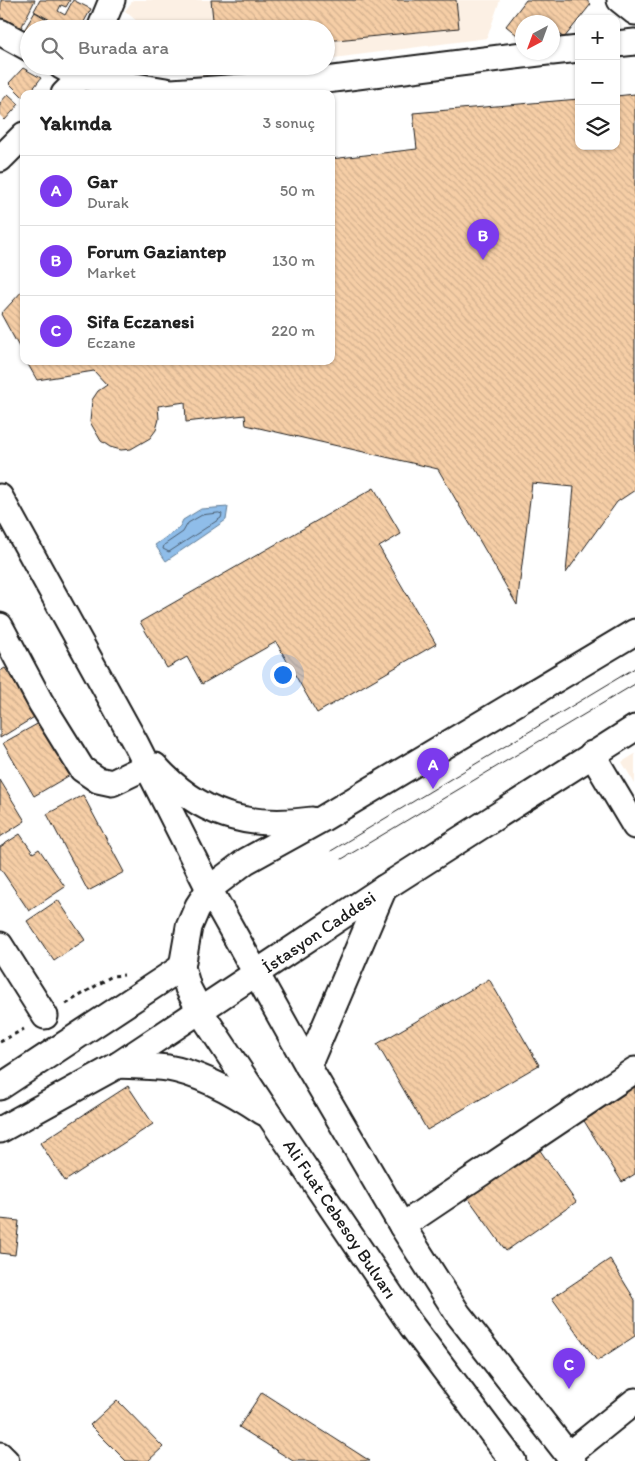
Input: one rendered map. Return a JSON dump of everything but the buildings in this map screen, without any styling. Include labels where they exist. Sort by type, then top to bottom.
[{"type":"street","points":[[620,0],[635,12]]},
{"type":"street","points":[[103,20],[108,2]]},
{"type":"street","points":[[0,32],[20,43]]},
{"type":"street","points":[[620,44],[635,42]]},
{"type":"street","points":[[560,51],[575,49]]},
{"type":"street","points":[[200,90],[310,82],[515,56]]},
{"type":"street","points":[[73,76],[160,90]]},
{"type":"street","points":[[0,159],[20,139]]},
{"type":"street","points":[[0,498],[136,744],[209,889],[256,974],[402,1226],[458,1314],[570,1458],[635,1401]]},
{"type":"street","points":[[0,626],[41,703],[82,769],[98,780],[112,783],[147,766]]},
{"type":"street","points":[[0,1087],[182,968],[188,927],[209,889],[246,861],[322,819],[635,632]]},
{"type":"street","name":"İstasyon Caddesi","points":[[0,1130],[118,1065],[384,888],[635,728]]},
{"type":"street","points":[[136,744],[172,784],[204,808],[228,816],[274,823],[322,819]]},
{"type":"street","points":[[592,754],[635,826]]},
{"type":"street","points":[[308,1066],[384,888]]},
{"type":"street","points":[[0,945],[46,1016]]},
{"type":"street","name":"Ali Fuat Cebesoy Bulvarı","points":[[182,968],[188,988],[200,1011],[271,1118],[411,1325],[513,1461]]},
{"type":"street","points":[[118,1065],[170,1068],[209,1081],[245,1099],[271,1118]]},
{"type":"street","points":[[402,1226],[635,1070]]},
{"type":"street","points":[[0,1455],[6,1461]]},
{"type":"path","points":[[0,1042],[112,976],[129,974]]},
{"type":"shaded area","points":[[133,0],[500,0],[487,38],[335,58],[335,20],[136,20],[125,11]]},
{"type":"shaded area","points":[[635,754],[635,784],[622,762]]},
{"type":"water","points":[[228,507],[226,520],[166,561],[155,545],[179,528],[183,520],[201,509]]},
{"type":"tram line","points":[[331,851],[635,668]]},
{"type":"tram line","points":[[342,859],[635,684]]},
{"type":"place","name":"Forum Gaziantep","points":[[483,260]]},
{"type":"place","name":"Gar","points":[[433,789]]},
{"type":"place","name":"Sifa Eczanesi","points":[[569,1389]]}]
